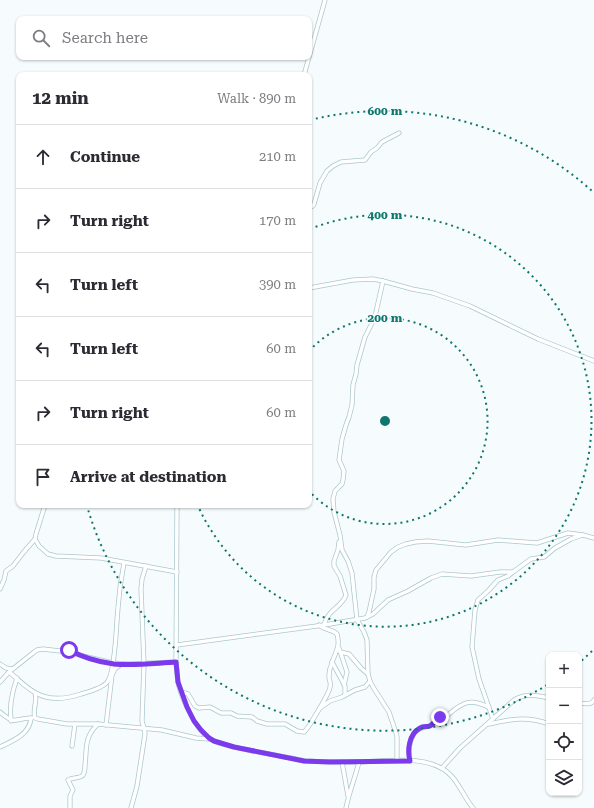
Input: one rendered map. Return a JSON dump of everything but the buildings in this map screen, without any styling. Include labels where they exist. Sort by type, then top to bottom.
[{"type":"street","points":[[312,46],[325,0]]},
{"type":"street","points":[[305,72],[308,60]]},
{"type":"street","points":[[312,206],[320,183],[327,171],[340,162],[365,160],[371,152],[378,148],[382,142],[399,133]]},
{"type":"street","points":[[312,287],[353,280],[373,279],[440,295],[470,306],[538,338],[594,361]]},
{"type":"street","points":[[383,281],[373,320],[362,346],[353,385],[352,406],[342,439],[340,460],[344,472],[343,480],[342,484],[335,490],[333,500],[342,550],[348,560],[352,574],[357,620],[367,640],[368,674],[372,687],[389,712],[397,737],[397,760]]},
{"type":"street","points":[[0,589],[6,571],[13,566],[35,539],[44,508]]},
{"type":"street","points":[[177,508],[176,662],[178,682],[187,707],[194,721],[201,730],[214,741],[234,747],[304,761],[359,762],[397,760],[428,763],[442,768],[448,773],[455,780],[467,801],[473,808]]},
{"type":"street","points":[[367,617],[374,589],[374,577],[376,570],[391,552],[398,547],[415,542],[461,545],[492,540],[538,542],[568,533],[594,538]]},
{"type":"street","points":[[324,625],[328,615],[343,601],[346,595],[340,576],[334,566],[340,535]]},
{"type":"street","points":[[493,719],[479,679],[472,647],[475,606],[480,598],[488,592],[498,580],[508,576],[532,559],[542,558],[554,548],[571,539],[583,535]]},
{"type":"street","points":[[35,539],[39,546],[48,554],[56,556],[94,558],[177,572]]},
{"type":"street","points":[[9,672],[35,693],[47,697],[61,698],[76,695],[105,685],[108,682],[113,664],[119,593],[124,563]]},
{"type":"street","points":[[131,808],[145,734],[142,718],[144,664],[141,589],[146,566]]},
{"type":"street","points":[[177,645],[357,620],[372,614],[388,600],[439,575],[476,576],[500,572],[513,572]]},
{"type":"street","points":[[319,626],[337,634],[338,647],[347,672],[344,685],[345,695]]},
{"type":"street","points":[[181,692],[188,694],[193,704],[197,707],[203,708],[210,706],[223,714],[229,713],[237,716],[252,717],[257,721],[267,724],[285,724],[297,731],[306,731],[330,689],[329,677],[332,662],[338,647]]},
{"type":"street","points":[[0,682],[9,672],[33,653],[43,648],[67,650],[113,664],[176,662]]},
{"type":"street","points":[[340,652],[350,654],[368,674]]},
{"type":"street","points":[[332,662],[344,685]]},
{"type":"street","points":[[0,664],[6,668],[13,669]]},
{"type":"street","points":[[106,725],[112,675],[115,669],[121,664]]},
{"type":"street","points":[[11,720],[10,712],[12,696],[17,678]]},
{"type":"street","points":[[319,709],[330,701],[365,687],[370,681]]},
{"type":"street","points":[[35,693],[35,718]]},
{"type":"street","points":[[442,768],[460,748],[514,700],[520,696],[529,695],[546,698]]},
{"type":"street","points":[[582,703],[591,704],[594,700]]},
{"type":"street","points":[[410,761],[408,755],[409,745],[414,734],[420,728],[430,726],[440,717],[466,703],[479,702],[488,707]]},
{"type":"street","points":[[0,712],[11,720],[17,721],[35,718],[57,723],[98,724],[171,732],[196,738],[209,738]]},
{"type":"street","points":[[0,747],[24,733],[30,725],[31,718]]},
{"type":"street","points":[[487,724],[516,719],[546,723]]},
{"type":"street","points":[[72,746],[75,724]]},
{"type":"street","points":[[71,807],[70,796],[72,788],[68,780],[83,775],[85,770],[86,743],[92,731],[98,724]]},
{"type":"street","points":[[342,762],[348,798]]},
{"type":"street","points":[[346,808],[359,762]]},
{"type":"route","points":[[69,650],[76,654],[113,664],[176,662],[178,682],[187,707],[194,721],[209,738],[222,744],[234,747],[304,761],[410,761],[408,750],[414,734],[420,728],[430,726],[440,717]]}]
